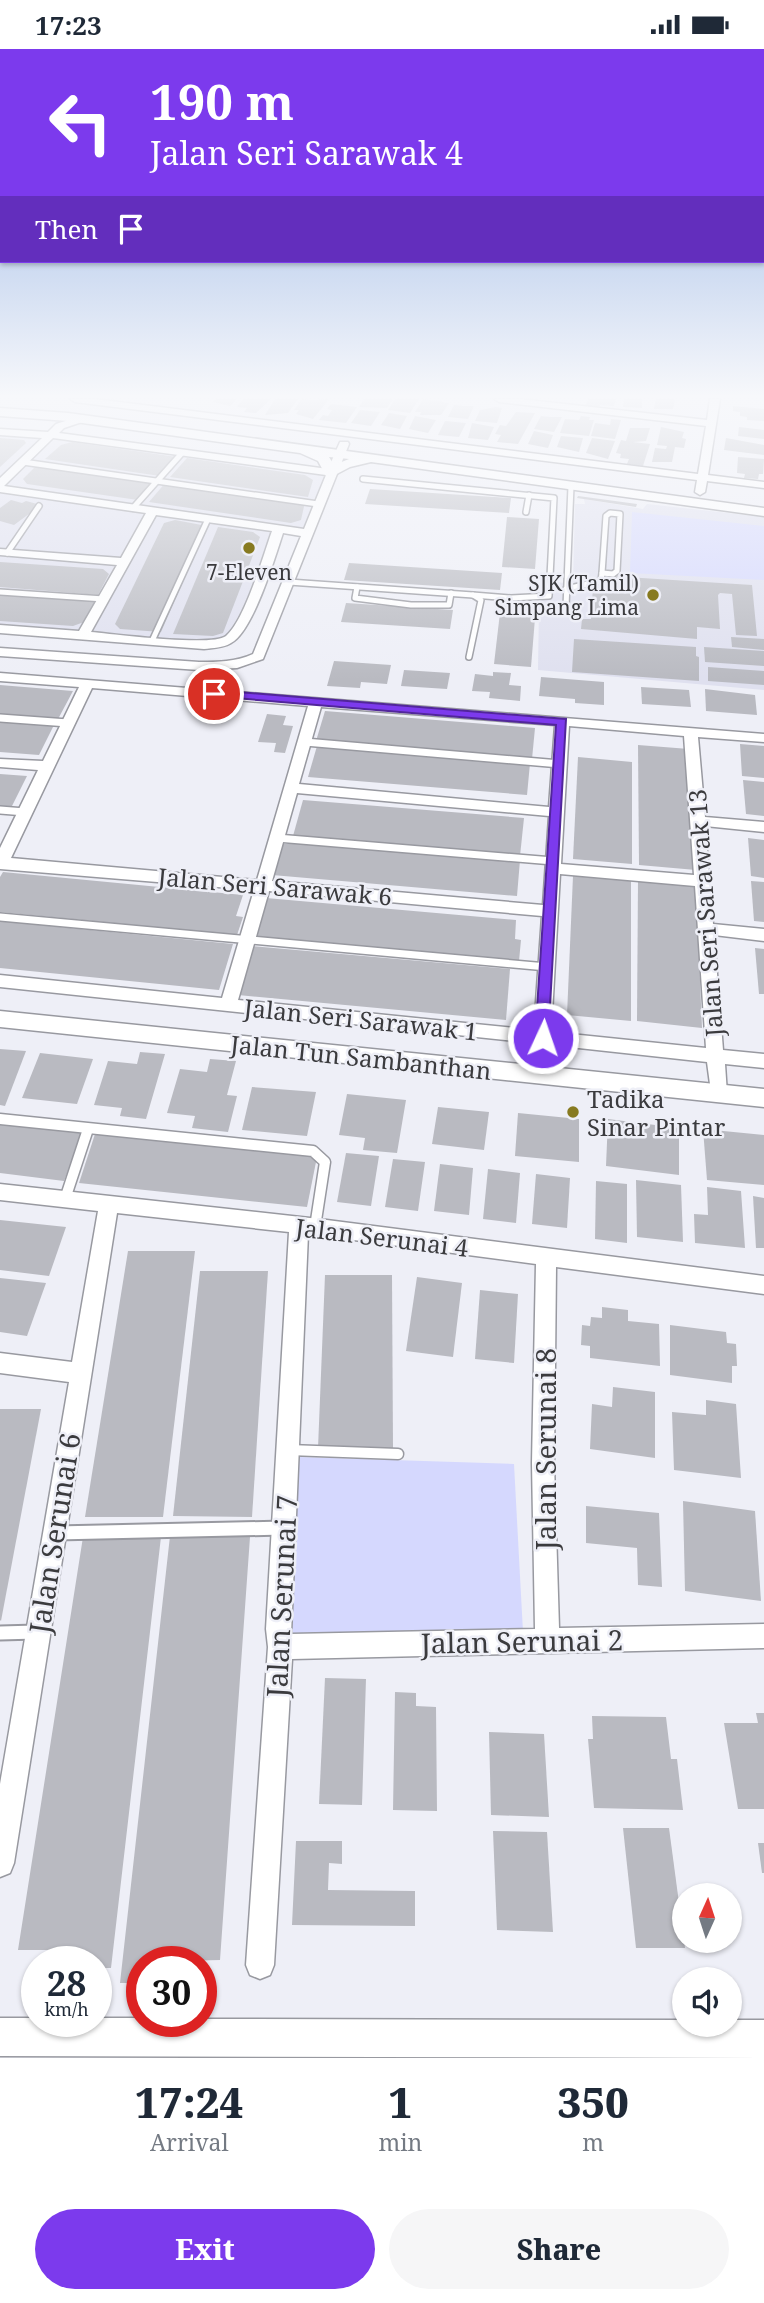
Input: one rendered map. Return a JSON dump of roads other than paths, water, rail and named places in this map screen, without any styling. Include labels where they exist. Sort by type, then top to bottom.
[{"type":"main road","points":[[621,493],[764,512]]},
{"type":"main road","points":[[732,493],[764,501]]},
{"type":"main road","name":"Jalan Tun Sambanthan","points":[[0,1019],[764,1098]]},
{"type":"main road","points":[[0,2038],[764,2039]]},
{"type":"street","points":[[36,493],[307,533]]},
{"type":"street","points":[[0,652],[199,666],[230,666],[247,662],[258,656],[323,493]]},
{"type":"street","points":[[83,636],[153,511]]},
{"type":"street","points":[[0,629],[204,645],[232,638],[248,610],[279,529]]},
{"type":"street","points":[[4,553],[125,562]]},
{"type":"street","points":[[0,677],[764,738]]},
{"type":"street","points":[[0,862],[87,684]]},
{"type":"street","points":[[228,1005],[316,702]]},
{"type":"street","points":[[540,1076],[562,722]]},
{"type":"street","name":"Jalan Seri Sarawak 13","points":[[691,732],[718,1094]]},
{"type":"street","points":[[0,763],[47,766]]},
{"type":"street","points":[[293,788],[556,812]]},
{"type":"street","points":[[698,821],[764,827]]},
{"type":"street","name":"Jalan Seri Sarawak 6","points":[[0,862],[550,911]]},
{"type":"street","points":[[553,865],[702,881]]},
{"type":"street","points":[[706,929],[764,935]]},
{"type":"street","name":"Jalan Seri Sarawak 1","points":[[0,981],[715,1058],[764,1061]]},
{"type":"street","name":"Jalan Serunai 4","points":[[0,1192],[307,1226],[764,1285]]},
{"type":"street","name":"Jalan Serunai 6","points":[[0,1863],[109,1204]]},
{"type":"street","name":"Jalan Serunai 7","points":[[260,1965],[280,1647],[278,1629],[287,1450],[307,1226]]},
{"type":"street","name":"Jalan Serunai 8","points":[[546,1258],[543,1462],[547,1640]]},
{"type":"street","points":[[0,1363],[80,1373]]},
{"type":"street","name":"Jalan Serunai 2","points":[[280,1647],[764,1636]]},
{"type":"lane","points":[[133,508],[147,493]]},
{"type":"lane","points":[[236,493],[318,505]]},
{"type":"lane","points":[[289,582],[473,595],[532,598],[549,596],[554,498],[506,493]]},
{"type":"lane","points":[[566,607],[571,493]]},
{"type":"lane","points":[[526,512],[529,495]]},
{"type":"lane","points":[[4,553],[39,506]]},
{"type":"lane","points":[[566,589],[585,587],[601,581],[606,516],[610,513],[620,514],[617,571],[602,573]]},
{"type":"lane","points":[[152,641],[208,519]]},
{"type":"lane","points":[[358,587],[355,598],[411,605],[449,605],[451,593]]},
{"type":"lane","points":[[0,592],[104,599]]},
{"type":"lane","points":[[470,657],[481,600],[473,595]]},
{"type":"lane","points":[[0,718],[68,723]]},
{"type":"lane","points":[[305,742],[559,764]]},
{"type":"lane","points":[[0,810],[25,812]]},
{"type":"lane","points":[[277,838],[553,865]]},
{"type":"lane","points":[[0,917],[547,967]]},
{"type":"lane","points":[[0,1119],[313,1151],[325,1162],[307,1226]]},
{"type":"lane","points":[[65,1199],[88,1129]]},
{"type":"lane","points":[[287,1450],[398,1454]]},
{"type":"lane","points":[[54,1532],[283,1528]]},
{"type":"lane","points":[[0,1633],[37,1632]]},
{"type":"place","name":"7-Eleven","points":[[249,548]]},
{"type":"place","name":"SJK (Tamil) Simpang Lima","points":[[653,595]]},
{"type":"place","name":"Tadika Sinar Pintar","points":[[573,1112]]}]
